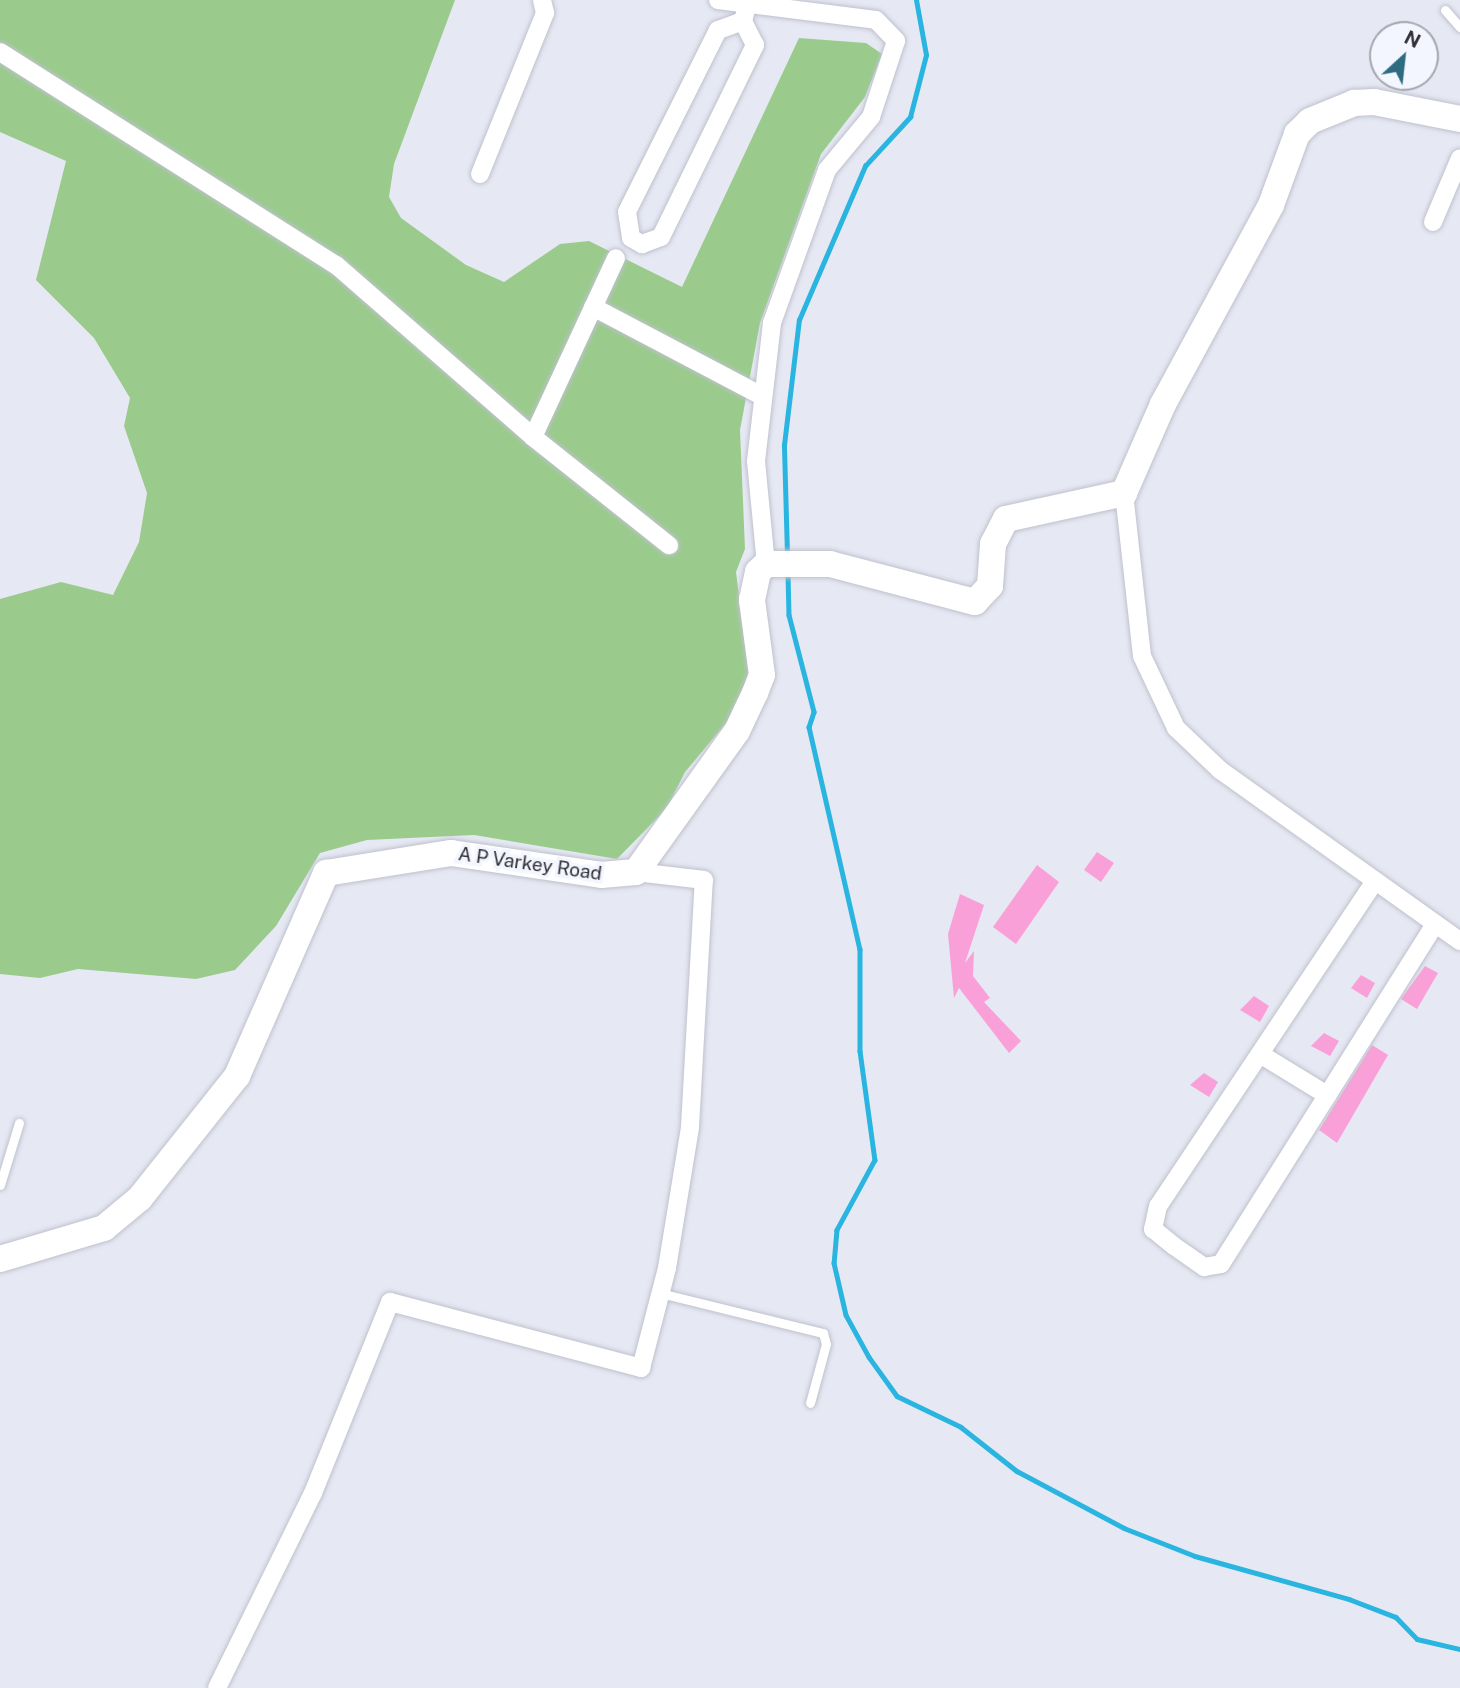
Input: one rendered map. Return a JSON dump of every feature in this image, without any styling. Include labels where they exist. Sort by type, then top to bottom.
[{"type":"street","points":[[480,174],[545,13],[542,0]]},
{"type":"street","points":[[718,0],[745,14],[876,20],[896,41],[871,117],[827,170],[772,323],[762,396],[757,508],[776,567]]},
{"type":"street","points":[[745,14],[755,45],[662,237],[642,244],[631,238],[627,212],[718,30],[745,14]]},
{"type":"street","points":[[0,52],[336,265],[533,437],[669,545]]},
{"type":"street","points":[[1460,119],[1398,104],[1354,103],[1310,121],[1297,134],[1271,205],[1163,404],[1124,493],[1142,656],[1176,728],[1220,771],[1460,941]]},
{"type":"street","points":[[1433,222],[1460,158]]},
{"type":"street","points":[[533,437],[616,258]]},
{"type":"street","points":[[593,307],[762,396]]},
{"type":"street","points":[[776,567],[860,570],[975,602],[989,586],[993,544],[1006,519],[1124,493]]},
{"type":"street","points":[[217,1688],[313,1493],[390,1302],[641,1368],[660,1293],[690,1127],[704,880],[636,872],[737,731],[755,693],[762,675],[752,600],[776,567]]},
{"type":"street","name":"A P Varkey Road","points":[[0,1259],[104,1228],[140,1198],[237,1076],[326,873],[451,852],[601,876],[636,872]]},
{"type":"street","points":[[1376,881],[1158,1206],[1153,1228],[1204,1266],[1221,1264],[1435,924]]},
{"type":"street","points":[[1260,1054],[1327,1095]]},
{"type":"lane","points":[[1445,10],[1460,27]]},
{"type":"lane","points":[[0,1185],[19,1123]]},
{"type":"lane","points":[[660,1293],[822,1333],[826,1344],[810,1403]]},
{"type":"green space","points":[[0,0],[455,0],[394,164],[389,197],[401,218],[466,265],[504,282],[560,244],[589,241],[682,287],[799,38],[866,43],[882,54],[865,97],[821,154],[760,323],[740,430],[745,549],[736,572],[749,676],[727,722],[685,772],[667,808],[617,859],[474,835],[367,840],[320,853],[276,926],[235,970],[196,979],[78,969],[40,978],[0,974],[0,599],[61,582],[113,595],[139,542],[147,493],[124,426],[130,398],[94,338],[36,280],[66,161],[0,132]]},
{"type":"building","points":[[1097,852],[1114,863],[1101,882],[1084,870]]},
{"type":"building","points":[[1037,865],[1059,882],[1016,944],[993,927]]},
{"type":"building","points":[[960,894],[984,905],[965,963],[974,951],[973,976],[990,998],[984,1002],[1021,1041],[1009,1053],[959,988],[954,998],[948,934]]},
{"type":"building","points":[[1425,966],[1438,973],[1417,1009],[1401,999]]},
{"type":"building","points":[[1361,975],[1375,983],[1367,998],[1351,988]]},
{"type":"building","points":[[1254,996],[1269,1006],[1260,1022],[1240,1010]]},
{"type":"building","points":[[1324,1033],[1339,1041],[1330,1056],[1311,1046]]},
{"type":"building","points":[[1372,1045],[1388,1055],[1337,1143],[1319,1130]]},
{"type":"building","points":[[1204,1073],[1218,1082],[1209,1097],[1190,1085]]},
{"type":"waterway","points":[[787,555],[784,445],[799,320],[865,166],[910,117],[926,55],[916,0]]},
{"type":"waterway","points":[[788,574],[789,615],[814,712],[809,727],[860,949],[860,1051],[875,1160],[837,1230],[834,1263],[846,1315],[869,1357],[897,1396],[961,1427],[1017,1471],[1124,1528],[1195,1556],[1349,1599],[1396,1617],[1417,1639],[1460,1649]]}]
